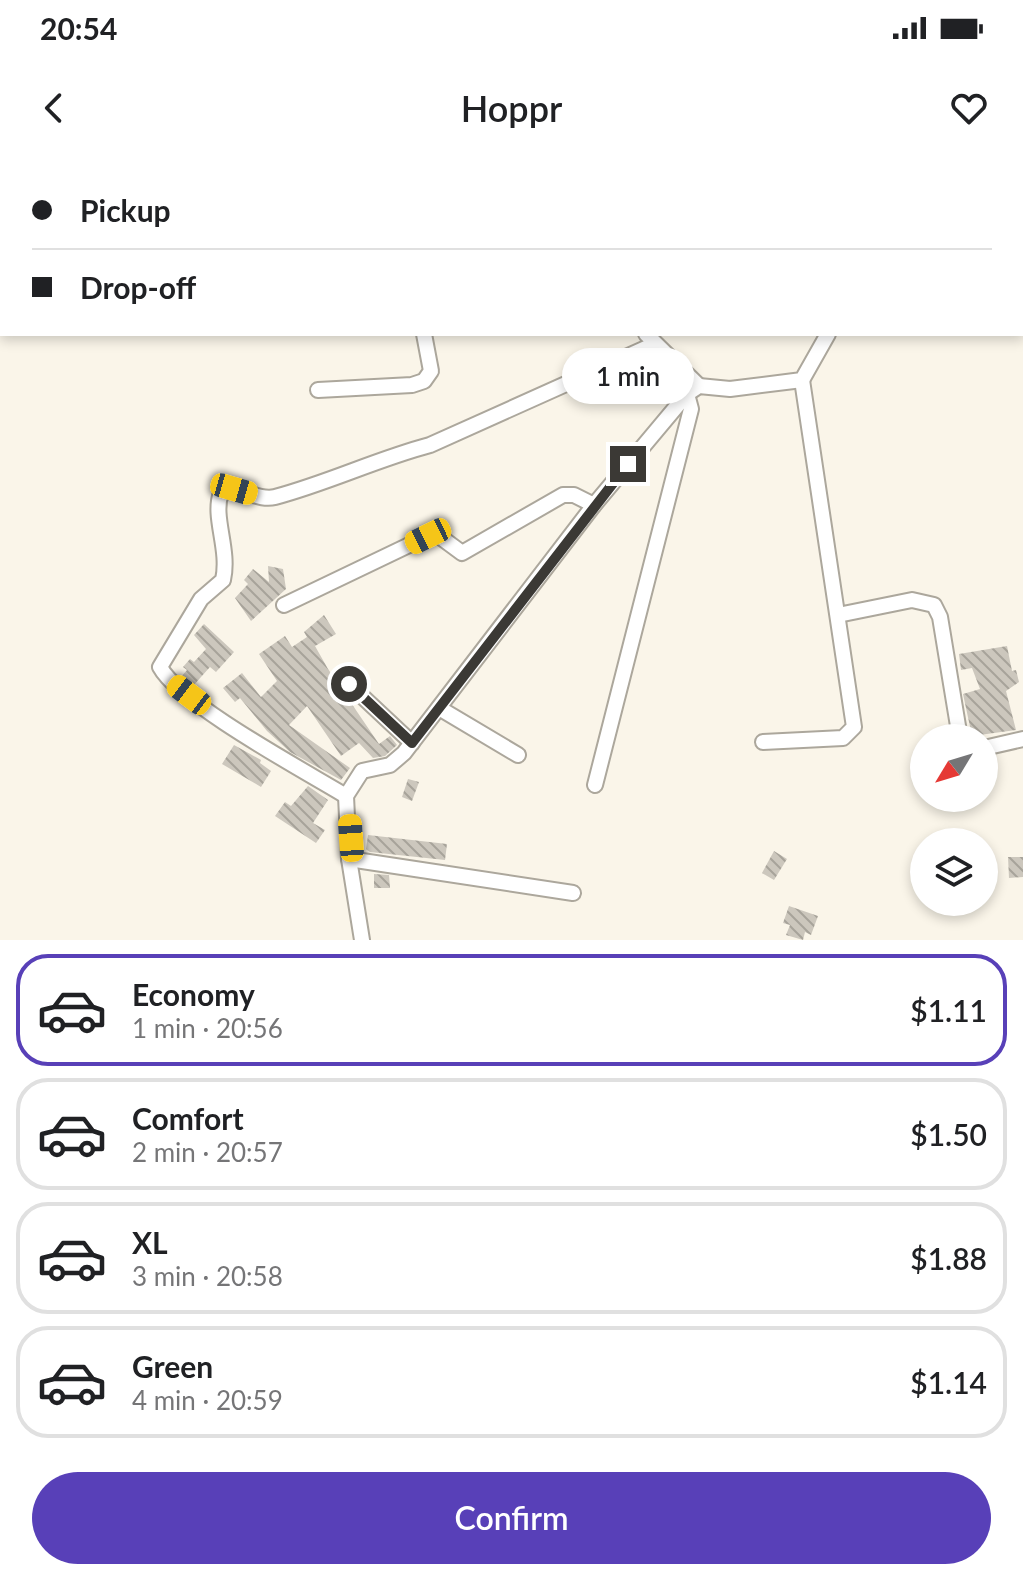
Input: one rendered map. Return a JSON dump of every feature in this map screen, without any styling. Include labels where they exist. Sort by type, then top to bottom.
[{"type":"street","points":[[318,390],[412,385],[424,381],[431,371],[424,336]]},
{"type":"street","points":[[763,742],[843,738],[854,727],[802,380],[827,336]]},
{"type":"street","points":[[346,796],[224,721],[171,682],[160,667],[201,599],[223,580],[226,552],[218,509],[221,493],[234,489],[272,498],[400,451],[430,445],[650,339],[693,390],[691,409],[595,785]]},
{"type":"street","points":[[362,940],[349,859],[346,796],[362,771],[390,765],[412,743],[594,505],[693,390],[802,380]]},
{"type":"street","points":[[284,605],[428,536],[439,536],[462,553],[563,495],[574,495],[594,505]]},
{"type":"street","points":[[838,615],[912,600],[934,605],[940,617],[958,724]]},
{"type":"street","points":[[349,684],[412,743]]},
{"type":"street","points":[[439,708],[518,755]]},
{"type":"street","points":[[998,745],[1023,739]]},
{"type":"street","points":[[349,859],[573,893]]},
{"type":"building","points":[[268,566],[283,569],[286,589],[251,621],[235,598],[248,584],[244,580],[253,569],[269,582]]},
{"type":"building","points":[[324,615],[336,634],[315,646],[379,744],[390,736],[397,745],[385,756],[373,758],[359,743],[341,756],[307,706],[289,725],[350,768],[341,780],[290,752],[267,731],[240,698],[235,702],[223,688],[242,673],[261,697],[277,681],[259,654],[285,636],[292,647],[307,637],[304,632]]},
{"type":"building","points":[[204,624],[234,652],[216,672],[210,667],[192,687],[181,677],[187,670],[183,667],[190,659],[194,662],[206,649],[194,635]]},
{"type":"building","points":[[1007,646],[1012,671],[1016,670],[1019,682],[1006,691],[1016,730],[998,732],[998,724],[969,724],[963,694],[980,689],[972,668],[961,670],[959,654]]},
{"type":"building","points":[[234,745],[261,760],[260,763],[271,771],[261,787],[222,764]]},
{"type":"building","points":[[408,779],[419,782],[412,801],[402,797]]},
{"type":"building","points":[[308,786],[328,800],[313,823],[325,830],[316,843],[275,816],[285,802],[291,806]]},
{"type":"building","points":[[368,835],[447,844],[445,860],[370,852],[366,849]]},
{"type":"building","points":[[774,851],[787,859],[774,880],[762,873]]},
{"type":"building","points":[[1008,857],[1023,857],[1023,877],[1009,878]]},
{"type":"building","points":[[374,874],[389,875],[390,888],[374,888]]},
{"type":"building","points":[[789,906],[818,916],[811,935],[805,932],[803,940],[786,935],[790,925],[783,923]]},
{"type":"route","points":[[349,684],[412,743],[628,464]]}]
